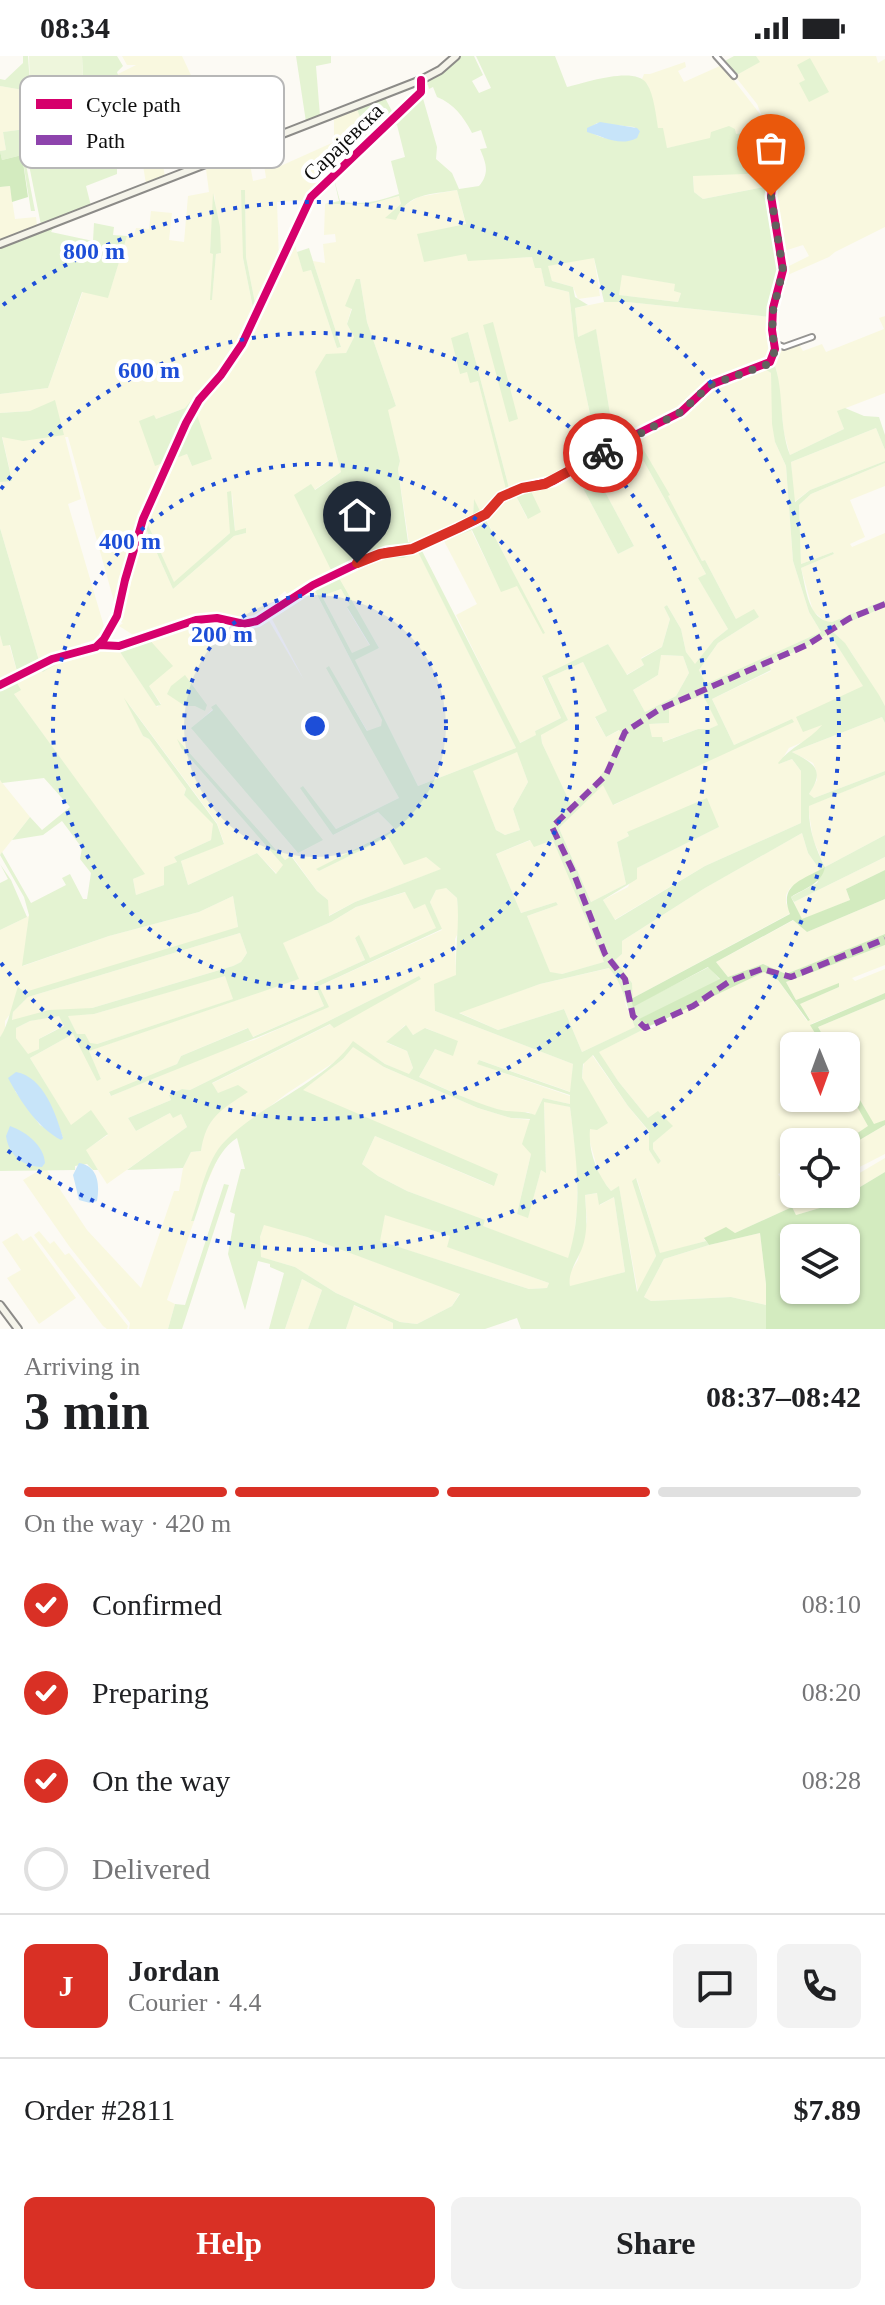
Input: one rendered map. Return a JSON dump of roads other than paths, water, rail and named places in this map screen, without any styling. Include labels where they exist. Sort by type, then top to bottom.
[{"type":"main road","points":[[421,80],[440,70],[456,56]]},
{"type":"main road","name":"Сарајевска","points":[[284,133],[421,80]]},
{"type":"main road","name":"Сарајевска","points":[[0,244],[195,168]]},
{"type":"main road","points":[[0,1305],[18,1329]]},
{"type":"street","points":[[716,56],[734,76]]},
{"type":"street","name":"Сарајевска","points":[[99,645],[117,616],[140,527],[186,423],[199,400],[242,344],[311,197],[421,92],[421,80]]},
{"type":"street","points":[[0,685],[52,659],[99,645],[119,646],[196,620],[217,618],[244,624],[257,621],[313,585],[365,560],[421,545],[480,518],[496,501],[509,494],[553,481],[681,412],[710,385],[766,365],[774,353],[772,315],[783,270],[771,196],[776,159],[764,121]]},
{"type":"street","points":[[774,343],[784,347],[812,337]]},
{"type":"water","points":[[600,122],[640,131],[637,138],[624,142],[587,132],[587,128]]},
{"type":"water","points":[[16,1072],[34,1081],[47,1098],[60,1128],[61,1140],[44,1128],[24,1105],[8,1078]]},
{"type":"water","points":[[10,1126],[38,1145],[44,1156],[42,1167],[28,1165],[13,1154],[6,1136]]},
{"type":"water","points":[[79,1163],[94,1172],[97,1201],[79,1200],[73,1175]]}]
